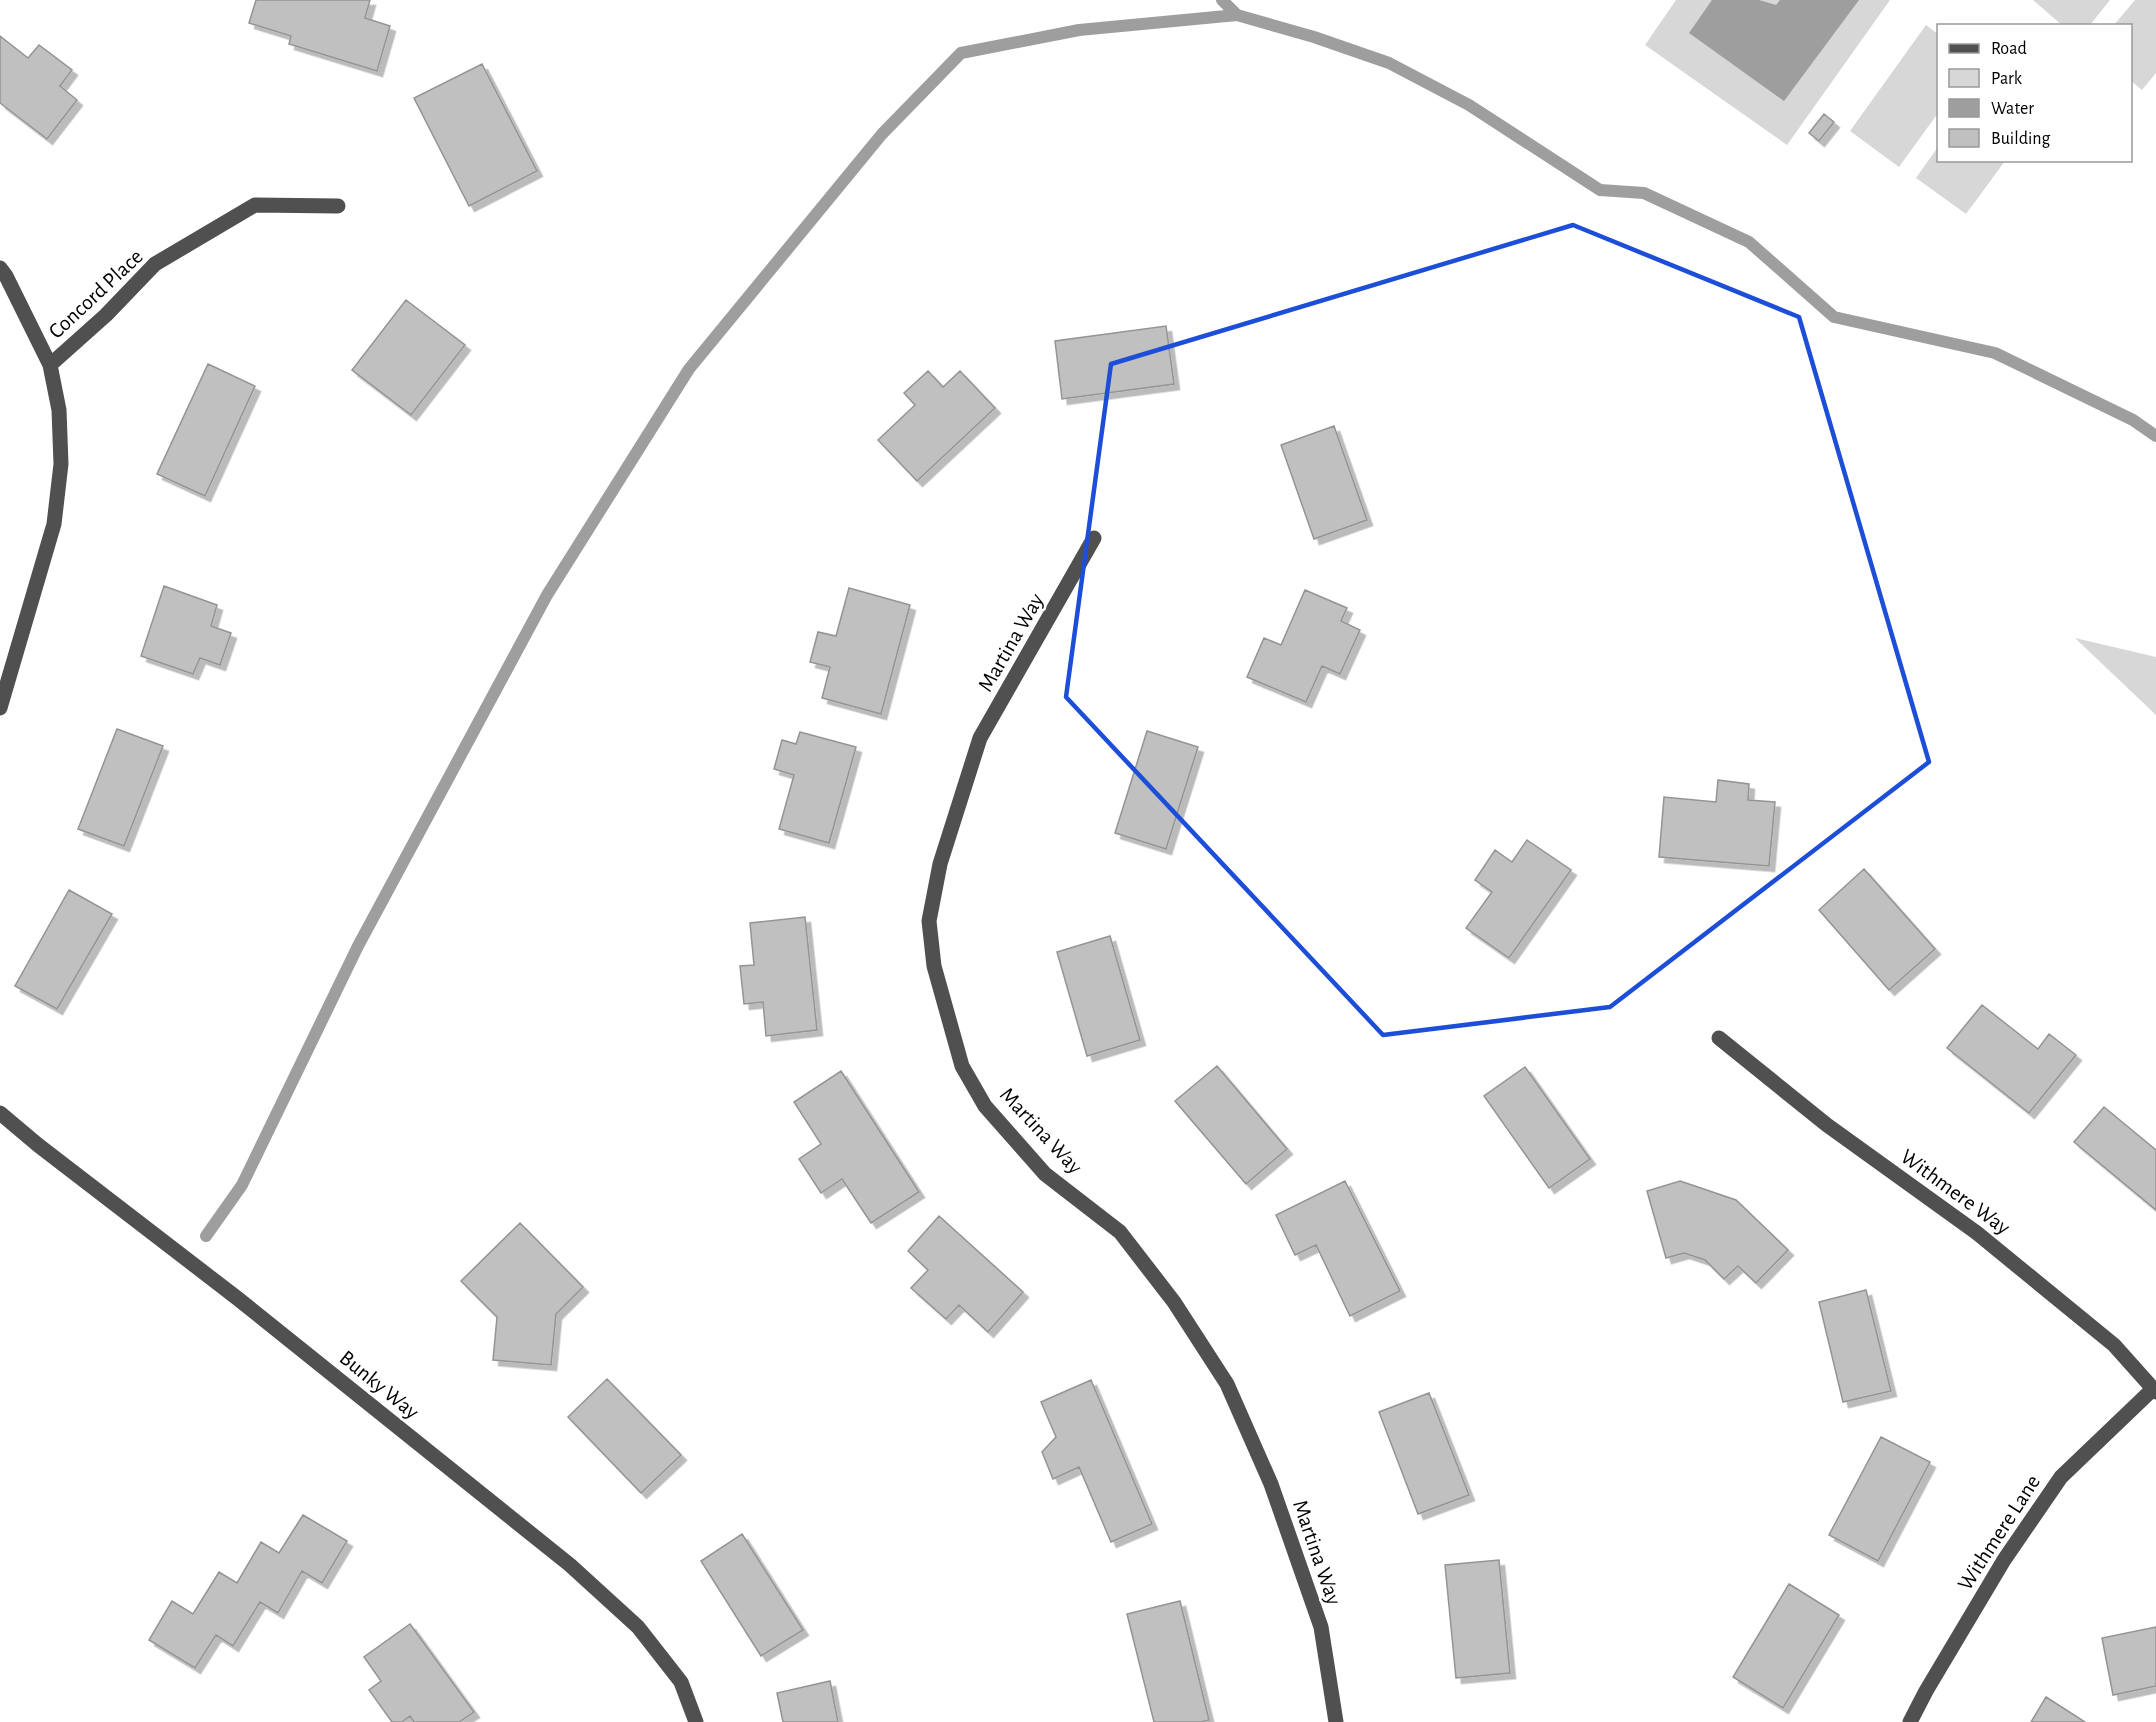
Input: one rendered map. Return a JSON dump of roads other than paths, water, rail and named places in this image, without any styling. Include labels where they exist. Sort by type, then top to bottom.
[{"type":"street","name":"Concord Place","points":[[50,365],[106,315],[155,264],[255,204],[338,206]]},
{"type":"street","points":[[0,268],[50,365],[60,421],[61,464],[54,524],[0,708]]},
{"type":"street","name":"Martina Way","points":[[1094,538],[980,738],[940,864],[929,921],[934,966],[962,1066],[985,1106],[1046,1174],[1120,1233],[1174,1302],[1227,1384],[1271,1484],[1321,1627],[1336,1722]]},
{"type":"street","name":"Withmere Way","points":[[1719,1038],[1827,1125],[1977,1233],[2114,1345],[2154,1391]]},
{"type":"street","name":"Bunky Way","points":[[0,1113],[38,1146],[237,1298],[570,1565],[638,1627],[681,1682],[696,1722]]},
{"type":"street","name":"Withmere Lane","points":[[1910,1722],[2004,1560],[2061,1477],[2154,1391]]},
{"type":"water","points":[[1712,0],[1759,0],[1776,5],[1780,0],[1859,0],[1784,101],[1689,33]]},
{"type":"waterway","points":[[1222,0],[1237,15]]},
{"type":"waterway","points":[[206,1236],[242,1185],[358,946],[547,595],[689,369],[882,134],[961,53],[1079,30],[1237,15],[1314,37],[1389,63],[1469,105],[1600,190],[1644,193],[1749,242],[1834,317],[1995,353],[2133,420],[2156,436]]}]
